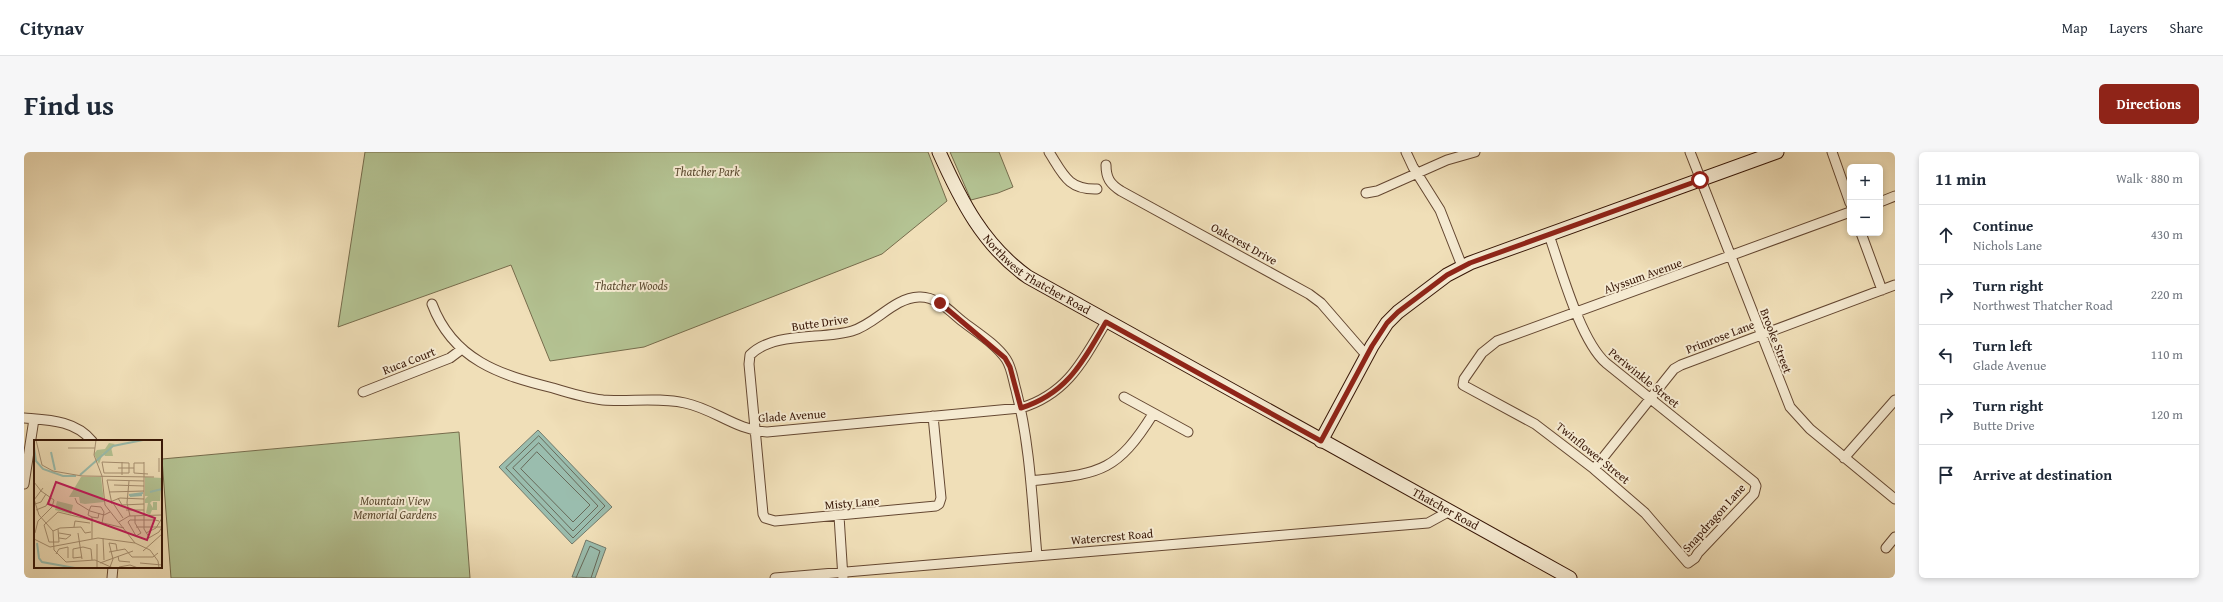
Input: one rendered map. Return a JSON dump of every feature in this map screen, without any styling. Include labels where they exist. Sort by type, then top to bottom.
[{"type":"street","name":"Northwest Thatcher Road","points":[[939,152],[968,211],[984,236],[999,253],[1036,283],[1321,441]]},
{"type":"street","points":[[1050,152],[1067,180],[1077,187],[1088,190],[1098,189]]},
{"type":"street","points":[[1406,152],[1440,210],[1462,266]]},
{"type":"street","points":[[1366,193],[1377,191],[1453,158],[1475,152]]},
{"type":"street","name":"Brooke Street","points":[[1690,152],[1781,388],[1794,412],[1844,458],[1895,499]]},
{"type":"street","points":[[1321,441],[1382,330],[1393,317],[1447,275],[1462,266],[1777,152]]},
{"type":"street","points":[[1832,152],[1849,200]]},
{"type":"street","name":"Oakcrest Drive","points":[[1106,165],[1107,178],[1121,191],[1310,294],[1321,303],[1367,356]]},
{"type":"street","points":[[1883,201],[1895,196]]},
{"type":"street","name":"Alyssum Avenue","points":[[1463,385],[1464,379],[1482,353],[1497,341],[1847,213]]},
{"type":"street","name":"Periwinkle Street","points":[[1549,235],[1589,343],[1599,357],[1754,482],[1756,486]]},
{"type":"street","points":[[1862,236],[1882,290]]},
{"type":"street","name":"Primrose Lane","points":[[1594,469],[1674,369],[1681,364],[1895,285]]},
{"type":"street","name":"Butte Drive","points":[[755,431],[749,364],[750,355],[755,351],[791,339],[837,335],[853,331],[868,325],[902,301],[921,296],[940,303],[1000,351],[1010,367],[1027,436],[1037,556]]},
{"type":"street","name":"Glade Avenue","points":[[432,304],[441,326],[462,349],[490,368],[510,377],[602,400],[654,399],[685,402],[705,409],[734,424],[755,431],[767,432],[1021,408],[1039,401],[1064,384],[1075,373],[1106,322]]},
{"type":"street","name":"Ruca Court","points":[[363,392],[450,358],[462,349]]},
{"type":"street","name":"Twinflower Street","points":[[1463,385],[1541,427],[1594,469],[1645,513],[1688,563]]},
{"type":"street","points":[[1124,398],[1188,432]]},
{"type":"street","points":[[1844,458],[1895,400]]},
{"type":"street","points":[[1031,481],[1082,475],[1097,471],[1115,462],[1138,439],[1154,414]]},
{"type":"street","name":"Misty Lane","points":[[755,431],[761,509],[765,518],[775,521],[839,516],[927,508],[939,504],[941,498],[933,416]]},
{"type":"street","points":[[24,418],[63,422],[80,431],[91,440]]},
{"type":"street","points":[[24,484],[34,419]]},
{"type":"street","name":"Thatcher Road","points":[[1321,441],[1570,578]]},
{"type":"street","name":"Snapdragon Lane","points":[[1688,563],[1695,558],[1754,494],[1756,486]]},
{"type":"street","name":"Watercrest Road","points":[[775,578],[842,575],[1037,556],[1428,522],[1448,512]]},
{"type":"street","points":[[839,516],[842,575]]},
{"type":"street","points":[[1886,548],[1895,537]]},
{"type":"street","points":[[112,578],[113,568]]},
{"type":"green space","points":[[365,152],[928,152],[947,201],[882,254],[644,347],[550,361],[511,265],[338,327]]},
{"type":"green space","points":[[950,152],[999,152],[1013,187],[998,193],[971,200]]},
{"type":"green space","name":"Mountain View Memorial Gardens","points":[[459,432],[470,578],[171,578],[162,459]]},
{"type":"water","points":[[538,430],[612,507],[572,544],[499,467]]},
{"type":"water","points":[[586,540],[606,548],[595,578],[572,577]]},
{"type":"route","points":[[940,303],[1000,351],[1010,367],[1021,408],[1039,401],[1054,392],[1075,373],[1106,322],[1321,441],[1372,346],[1387,323],[1398,312],[1454,270],[1700,180]]},
{"type":"park label","name":"Thatcher Park","points":[[707,172]]},
{"type":"park label","name":"Thatcher Woods","points":[[631,286]]}]
